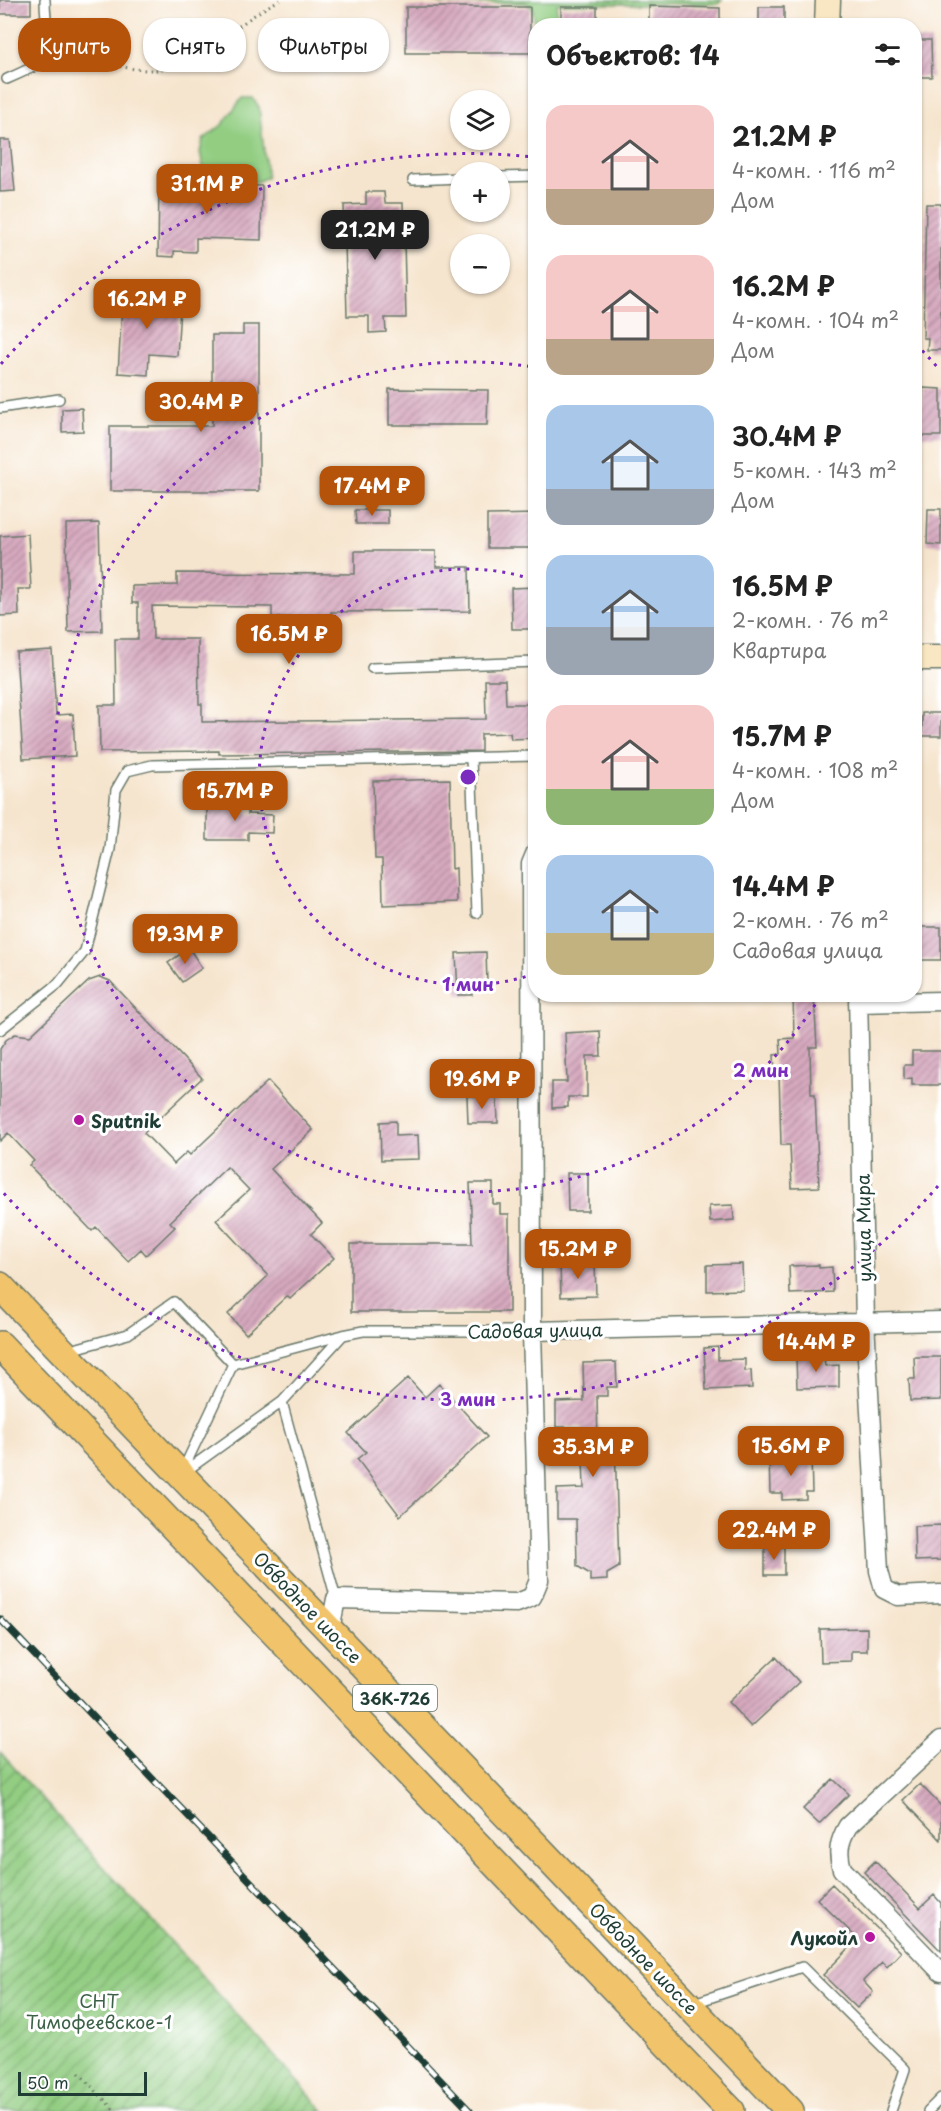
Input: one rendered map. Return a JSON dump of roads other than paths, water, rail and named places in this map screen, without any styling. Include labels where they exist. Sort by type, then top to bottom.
[{"type":"main road","name":"Обводное шоссе","points":[[0,1286],[790,2111]]},
{"type":"main road","name":"36К-726","points":[[0,1345],[731,2111]]},
{"type":"street","points":[[827,18],[828,0]]},
{"type":"street","points":[[922,658],[941,658]]},
{"type":"street","points":[[922,1001],[941,1001]]},
{"type":"street","points":[[330,1630],[336,1599],[517,1603],[532,1597],[538,1580],[532,1331],[531,1002]]},
{"type":"street","name":"улица Мира","points":[[858,1002],[865,1322],[879,1571],[884,1588],[898,1596],[941,1594]]},
{"type":"street","name":"Садовая улица","points":[[532,1331],[941,1321]]},
{"type":"street","points":[[941,1740],[848,1826],[840,1840],[838,1856],[842,1869],[941,1972]]},
{"type":"lane","points":[[7,79],[45,62],[51,55],[50,36],[45,22],[45,0]]},
{"type":"lane","points":[[510,177],[528,176]]},
{"type":"lane","points":[[413,180],[450,178]]},
{"type":"lane","points":[[0,408],[59,399]]},
{"type":"lane","points":[[372,668],[528,662]]},
{"type":"lane","points":[[0,1030],[58,984],[85,951],[110,849],[116,790],[127,771],[153,765],[528,756]]},
{"type":"lane","points":[[471,759],[477,913]]},
{"type":"lane","points":[[64,1352],[128,1334],[174,1302],[233,1364],[182,1474]]},
{"type":"lane","name":"Садовая улица","points":[[233,1364],[363,1330],[532,1331]]},
{"type":"lane","points":[[182,1474],[282,1402],[343,1335]]},
{"type":"lane","points":[[282,1402],[336,1599]]},
{"type":"lane","points":[[688,2004],[802,1966],[905,2069],[891,2111]]},
{"type":"lane","points":[[928,2111],[941,2098]]},
{"type":"railway","points":[[0,1619],[470,2111]]},
{"type":"place","name":"Sputnik","points":[[79,1120]]},
{"type":"place","name":"Лукойл","points":[[870,1937]]},
{"type":"park label","name":"СНТ Тимофеевское-1","points":[[99,2010]]}]
